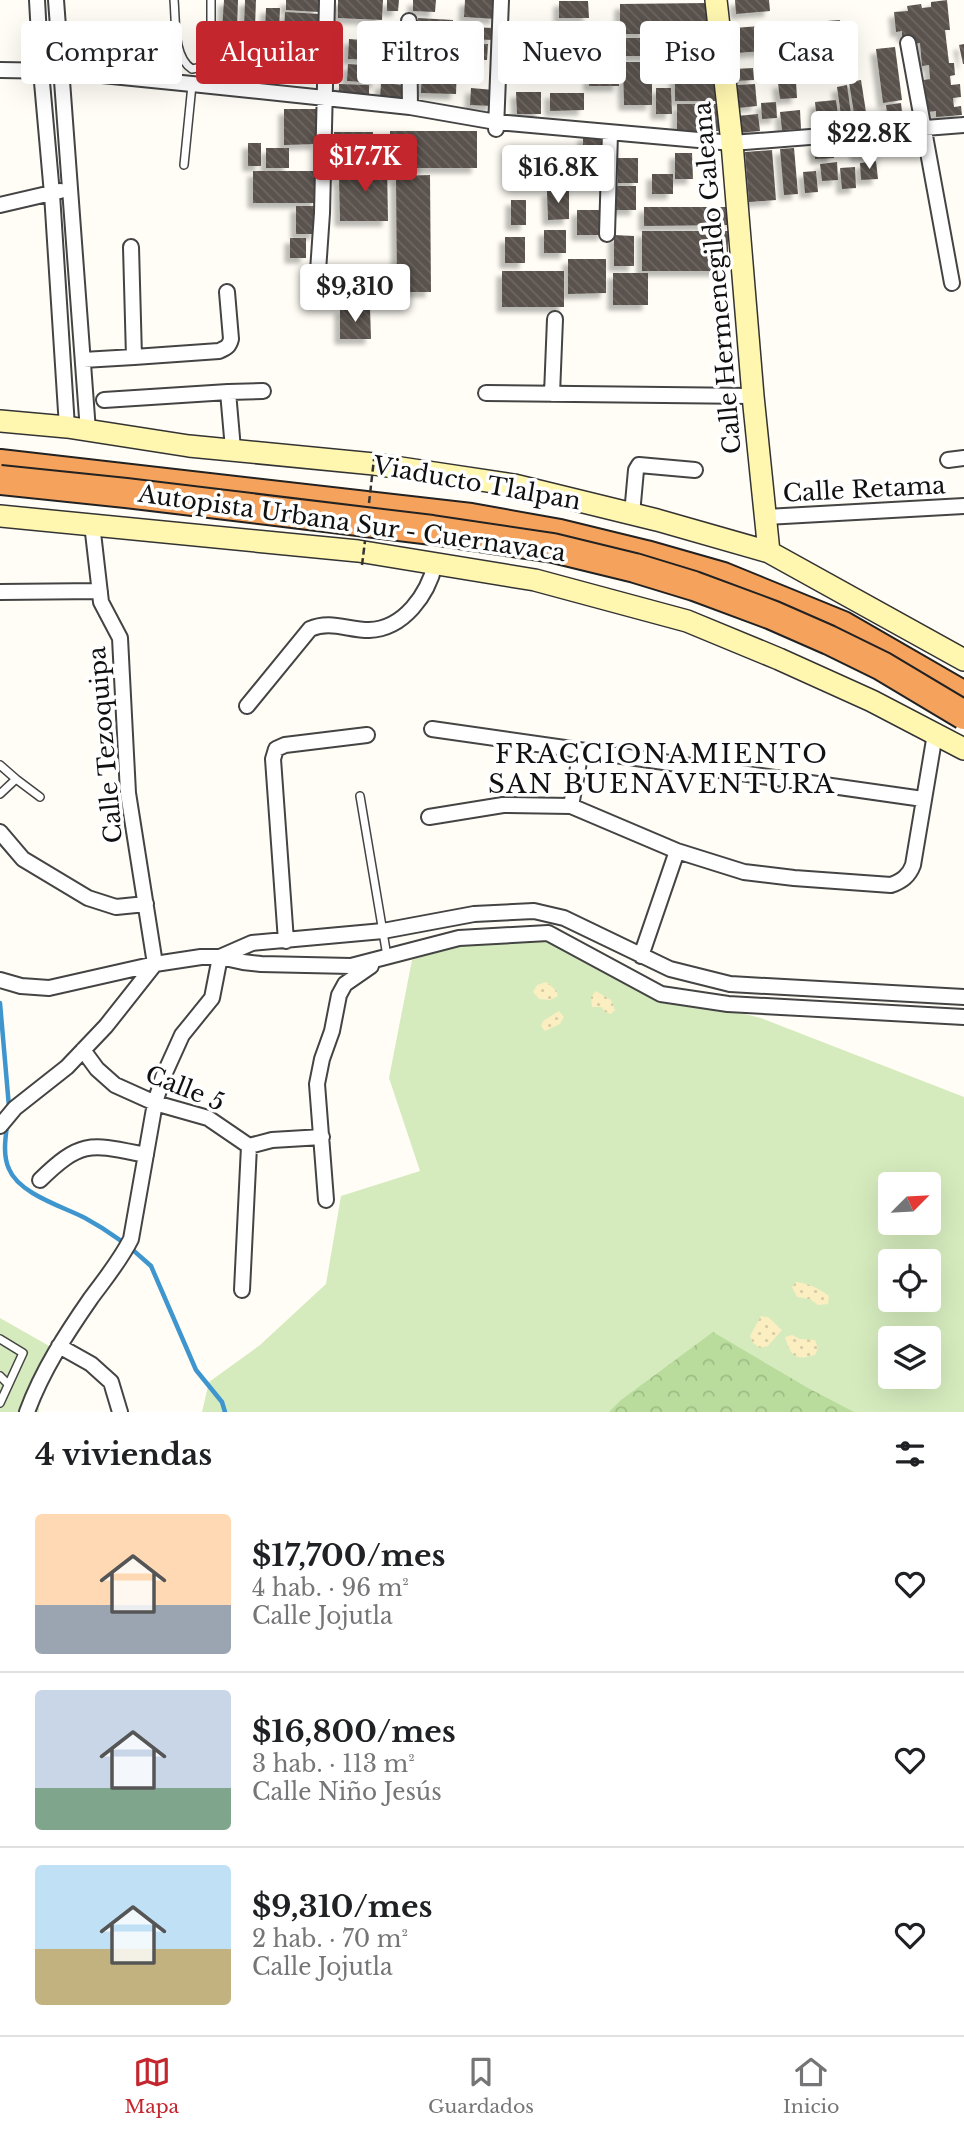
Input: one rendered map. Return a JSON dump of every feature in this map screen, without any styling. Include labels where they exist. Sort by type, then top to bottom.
[{"type":"highway","name":"Viaducto Tlalpan","points":[[0,464],[471,518],[560,534],[723,576],[843,626],[964,697]]},
{"type":"highway","name":"Autopista Urbana Sur - Cuernavaca","points":[[0,470],[436,520],[559,539],[638,557],[712,579],[841,629],[897,656],[964,697]]},
{"type":"highway","name":"Autopista Urbana Sur - Cuernavaca","points":[[0,483],[126,493],[432,530],[552,548],[623,565],[694,586],[829,640],[882,666],[964,715]]},
{"type":"highway","points":[[0,483],[471,542],[542,552],[601,565],[771,620],[899,682],[964,721]]},
{"type":"main road","name":"Calle Hermenegildo Galeana","points":[[716,0],[732,143],[769,552]]},
{"type":"main road","name":"Viaducto Tlalpan","points":[[0,421],[77,429],[189,446],[374,464],[514,485],[632,514],[769,552],[964,660]]},
{"type":"main road","points":[[0,516],[358,551],[535,580],[687,621],[849,691],[964,749]]},
{"type":"street","points":[[37,0],[38,21]]},
{"type":"street","points":[[56,0],[58,21]]},
{"type":"street","points":[[316,300],[322,213],[327,0]]},
{"type":"street","points":[[500,126],[501,0]]},
{"type":"street","points":[[908,43],[952,283]]},
{"type":"street","points":[[0,70],[21,71]]},
{"type":"street","points":[[182,83],[410,107],[500,126],[732,143],[964,125]]},
{"type":"street","points":[[42,84],[77,429]]},
{"type":"street","points":[[63,84],[83,360],[77,429]]},
{"type":"street","points":[[410,84],[410,107]]},
{"type":"street","points":[[607,234],[610,134]]},
{"type":"street","points":[[0,205],[52,194],[70,187]]},
{"type":"street","points":[[131,247],[134,357]]},
{"type":"street","points":[[83,360],[219,351],[226,348],[231,339],[227,292]]},
{"type":"street","points":[[551,394],[555,319]]},
{"type":"street","points":[[104,400],[262,391]]},
{"type":"street","points":[[228,392],[233,449]]},
{"type":"street","points":[[486,393],[753,396]]},
{"type":"street","points":[[948,460],[964,458]]},
{"type":"street","points":[[632,514],[636,470],[639,465],[695,470]]},
{"type":"street","name":"Calle Retama","points":[[766,517],[964,506]]},
{"type":"street","name":"Calle Tezoquipa","points":[[92,524],[101,602],[120,638],[128,793],[155,964]]},
{"type":"street","points":[[247,706],[310,629],[323,624],[371,630],[394,623],[419,599],[431,580],[435,564]]},
{"type":"street","points":[[0,592],[100,591]]},
{"type":"street","points":[[432,729],[923,799]]},
{"type":"street","points":[[429,817],[503,805],[571,806],[677,851],[744,872],[891,885],[900,882],[909,874],[913,865],[935,734]]},
{"type":"street","points":[[286,941],[273,759],[276,750],[285,745],[367,735]]},
{"type":"street","points":[[571,806],[580,751]]},
{"type":"street","points":[[0,832],[23,859],[88,898],[116,907],[146,904]]},
{"type":"street","points":[[641,956],[677,851]]},
{"type":"street","points":[[220,957],[252,943],[383,931],[474,914],[534,911],[564,918],[670,969],[730,984],[964,997]]},
{"type":"street","points":[[0,980],[21,986],[49,988],[155,964],[201,957],[220,957],[243,962],[351,966],[459,938],[548,933],[661,994],[728,1004],[964,1017]]},
{"type":"street","points":[[326,1200],[317,1084],[322,1059],[332,1031],[339,995],[345,984],[387,956]]},
{"type":"street","points":[[27,1412],[34,1391],[59,1346],[123,1255],[131,1239],[155,1102],[182,1035],[212,998],[220,957]]},
{"type":"street","points":[[0,1126],[15,1108],[67,1067],[106,1027],[155,964]]},
{"type":"street","name":"Calle 5","points":[[83,1050],[97,1069],[115,1085],[155,1102],[208,1118],[249,1146]]},
{"type":"street","points":[[243,1290],[249,1146],[272,1140],[322,1137]]},
{"type":"street","points":[[40,1180],[81,1148],[102,1146],[146,1155]]},
{"type":"street","points":[[59,1346],[91,1364],[111,1382],[120,1412]]},
{"type":"lane","points":[[174,0],[180,53],[186,65],[192,69],[202,67],[212,60],[211,0]]},
{"type":"lane","points":[[184,165],[192,84]]},
{"type":"lane","points":[[0,765],[40,797]]},
{"type":"lane","points":[[0,794],[16,779]]},
{"type":"lane","points":[[360,796],[387,956]]},
{"type":"lane","points":[[0,1339],[23,1353],[0,1404]]},
{"type":"lane","points":[[0,1376],[8,1384]]},
{"type":"green space","points":[[561,940],[697,1003],[761,1018],[964,1097],[964,1412],[202,1412],[209,1382],[260,1345],[326,1284],[341,1196],[420,1171],[389,1078],[412,960],[462,945]]},
{"type":"green space","points":[[0,1318],[51,1347],[25,1396],[39,1408],[39,1412],[0,1412]]},
{"type":"green space","points":[[713,1332],[854,1412],[609,1412],[621,1400]]},
{"type":"sand","points":[[546,982],[556,990],[558,996],[550,1000],[539,999],[533,992],[537,985]]},
{"type":"sand","points":[[596,991],[611,1000],[615,1010],[611,1014],[601,1007],[592,1007],[591,997]]},
{"type":"sand","points":[[559,1011],[564,1017],[560,1024],[545,1031],[541,1026],[543,1021]]},
{"type":"sand","points":[[796,1282],[825,1293],[829,1296],[828,1304],[818,1305],[810,1299],[797,1297],[792,1287]]},
{"type":"sand","points":[[761,1316],[768,1317],[782,1330],[768,1346],[760,1348],[753,1343],[750,1336]]},
{"type":"sand","points":[[792,1335],[800,1339],[815,1340],[818,1348],[815,1355],[794,1355],[785,1337]]},
{"type":"building","points":[[224,0],[238,0],[237,21],[223,21]]},
{"type":"building","points":[[245,0],[256,0],[255,21],[244,21]]},
{"type":"building","points":[[286,0],[318,0],[318,12],[286,10]]},
{"type":"building","points":[[338,0],[383,0],[382,20],[338,18]]},
{"type":"building","points":[[387,0],[399,0],[398,11],[387,11]]},
{"type":"building","points":[[413,0],[436,0],[435,12],[413,11]]},
{"type":"building","points":[[465,0],[497,0],[496,19],[464,17]]},
{"type":"building","points":[[735,0],[769,0],[770,11],[736,14]]},
{"type":"building","points":[[947,0],[950,30],[945,30],[949,63],[954,63],[955,75],[950,76],[951,85],[960,84],[961,97],[953,98],[954,107],[961,106],[962,115],[936,117],[936,111],[928,112],[924,80],[930,79],[929,65],[922,66],[920,43],[914,44],[913,36],[902,37],[902,31],[896,32],[894,12],[908,11],[907,6],[921,4],[922,8],[931,7],[931,2]]},
{"type":"building","points":[[559,1],[588,1],[589,18],[559,18]]},
{"type":"building","points":[[707,3],[707,21],[640,21],[640,34],[626,34],[626,21],[620,21],[620,4]]},
{"type":"building","points":[[266,8],[280,8],[279,21],[265,21]]},
{"type":"building","points":[[285,12],[321,14],[321,21],[284,21]]},
{"type":"building","points":[[418,18],[453,20],[453,21],[418,21]]},
{"type":"building","points":[[754,26],[754,52],[740,53],[740,28]]},
{"type":"building","points":[[484,28],[494,28],[493,40],[484,40]]},
{"type":"building","points":[[626,38],[640,38],[640,56],[626,56]]},
{"type":"building","points":[[349,39],[357,40],[357,59],[348,59]]},
{"type":"building","points":[[484,44],[488,44],[487,60],[484,60]]},
{"type":"building","points":[[964,44],[964,64],[963,64],[959,45]]},
{"type":"building","points":[[895,47],[902,100],[883,103],[876,49]]},
{"type":"building","points":[[626,62],[640,62],[640,84],[652,84],[652,105],[624,105]]},
{"type":"building","points":[[348,64],[357,65],[357,82],[347,81]]},
{"type":"building","points":[[753,68],[754,80],[740,81],[740,69]]},
{"type":"building","points":[[861,80],[868,125],[856,126],[849,84],[858,84]]},
{"type":"building","points":[[339,84],[369,85],[369,97],[339,95]]},
{"type":"building","points":[[381,84],[405,85],[404,99],[380,98]]},
{"type":"building","points":[[421,84],[456,84],[456,94],[421,93]]},
{"type":"building","points":[[589,84],[619,84],[619,86]]},
{"type":"building","points":[[675,84],[716,84],[717,101],[675,101]]},
{"type":"building","points":[[755,84],[757,106],[738,108],[736,85]]},
{"type":"building","points":[[778,84],[796,84],[797,98],[780,99]]},
{"type":"building","points":[[847,85],[853,128],[843,129],[837,87]]},
{"type":"building","points":[[471,88],[494,90],[493,106],[470,105]]},
{"type":"building","points":[[656,88],[671,88],[672,114],[656,114]]},
{"type":"building","points":[[516,92],[541,92],[541,114],[517,114]]},
{"type":"building","points":[[550,93],[584,93],[584,110],[550,111]]},
{"type":"building","points":[[836,100],[840,130],[818,132],[815,102]]},
{"type":"building","points":[[776,102],[777,118],[762,119],[761,103]]},
{"type":"building","points":[[901,103],[903,121],[888,122],[886,105]]},
{"type":"building","points":[[677,104],[719,104],[719,131],[677,131]]},
{"type":"building","points":[[284,109],[317,109],[317,144],[284,145]]},
{"type":"building","points":[[800,110],[801,129],[782,130],[780,112]]},
{"type":"building","points":[[758,114],[760,131],[738,133],[736,116]]},
{"type":"building","points":[[390,131],[477,131],[477,168],[390,168]]},
{"type":"building","points":[[334,132],[373,132],[373,156],[335,157]]},
{"type":"building","points":[[583,135],[608,135],[609,160],[583,160]]},
{"type":"building","points":[[870,140],[871,156],[856,157],[854,142]]},
{"type":"building","points":[[248,143],[261,143],[261,166],[248,166]]},
{"type":"building","points":[[833,143],[834,158],[815,159],[814,145]]},
{"type":"building","points":[[266,148],[289,148],[289,168],[266,168]]},
{"type":"building","points":[[794,148],[798,194],[784,195],[780,149]]},
{"type":"building","points":[[772,150],[776,200],[749,202],[745,152]]},
{"type":"building","points":[[675,153],[692,153],[693,179],[675,179]]},
{"type":"building","points":[[618,158],[638,158],[638,183],[618,183]]},
{"type":"building","points":[[876,161],[878,179],[861,180],[860,163]]},
{"type":"building","points":[[358,162],[387,162],[388,221],[340,221],[339,178],[359,178]]},
{"type":"building","points":[[837,162],[838,180],[822,181],[820,164]]},
{"type":"building","points":[[855,167],[856,188],[842,189],[840,168]]},
{"type":"building","points":[[253,171],[317,171],[317,203],[253,203]]},
{"type":"building","points":[[816,171],[818,192],[805,193],[803,172]]},
{"type":"building","points":[[652,174],[673,174],[673,194],[652,194]]},
{"type":"building","points":[[430,175],[431,292],[397,292],[396,176]]},
{"type":"building","points":[[613,186],[636,186],[636,210],[613,210]]},
{"type":"building","points":[[547,191],[569,191],[569,219],[548,220]]},
{"type":"building","points":[[511,200],[526,200],[526,225],[511,225]]},
{"type":"building","points":[[296,206],[316,206],[316,234],[296,234]]},
{"type":"building","points":[[644,207],[730,207],[730,225],[644,226]]},
{"type":"building","points":[[577,210],[604,210],[604,235],[577,235]]},
{"type":"building","points":[[544,230],[566,230],[566,253],[544,253]]},
{"type":"building","points":[[642,231],[728,231],[728,271],[642,271]]},
{"type":"building","points":[[614,235],[634,236],[634,266],[614,266]]},
{"type":"building","points":[[505,237],[525,237],[525,263],[505,263]]},
{"type":"building","points":[[290,238],[306,238],[306,258],[290,258]]},
{"type":"building","points":[[568,259],[606,259],[606,293],[568,294]]},
{"type":"building","points":[[502,271],[564,271],[564,307],[502,307]]},
{"type":"building","points":[[613,273],[648,273],[648,305],[613,305]]},
{"type":"building","points":[[340,308],[370,308],[371,339],[340,339]]},
{"type":"waterway","points":[[0,1003],[9,1107]]},
{"type":"waterway","points":[[7,1126],[7,1164],[14,1178],[22,1186],[103,1229],[151,1266],[196,1370],[222,1402],[225,1412]]},
{"type":"district","name":"FRACCIONAMIENTO SAN BUENAVENTURA","points":[[662,769]]}]
